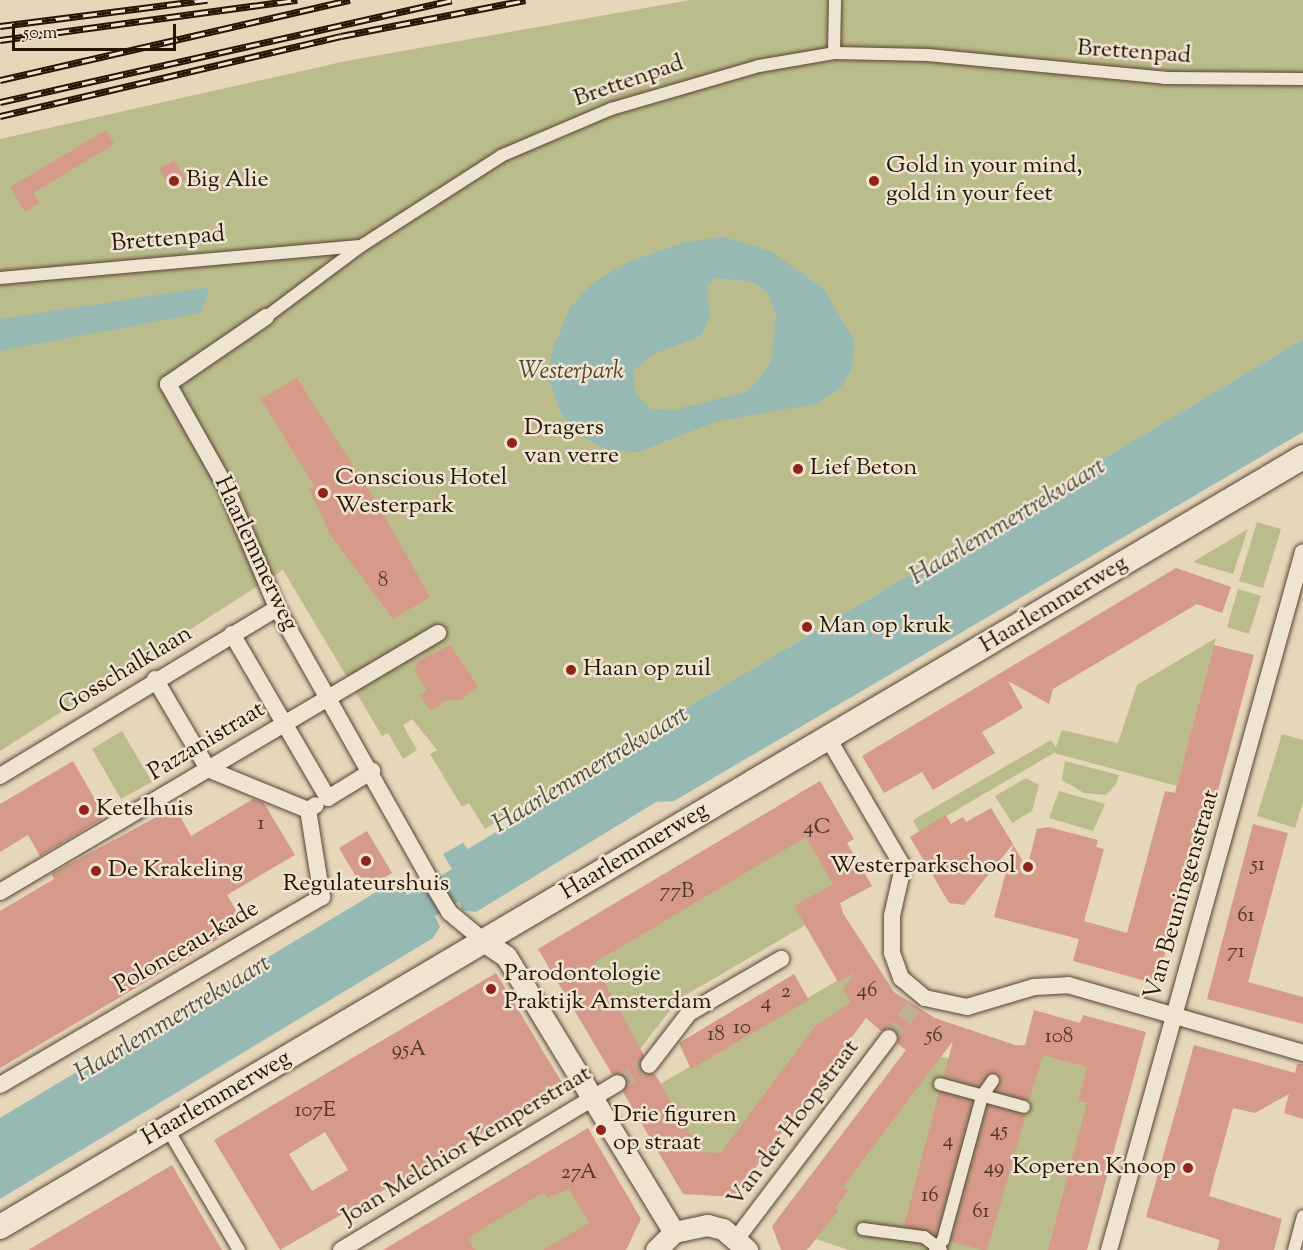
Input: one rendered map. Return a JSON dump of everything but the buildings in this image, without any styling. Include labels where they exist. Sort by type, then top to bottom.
[{"type":"main road","name":"Haarlemmerweg","points":[[0,1227],[1303,457]]},
{"type":"main road","name":"Haarlemmerweg","points":[[1271,477],[1303,469]]},
{"type":"street","points":[[834,53],[835,0]]},
{"type":"street","name":"Brettenpad","points":[[0,278],[361,246],[468,176],[544,135],[702,79],[834,53],[928,55],[1165,78],[1303,79]]},
{"type":"street","points":[[266,317],[361,246]]},
{"type":"street","name":"Haarlemmerweg","points":[[266,317],[168,384],[226,487],[277,608],[372,771],[430,880],[449,912],[485,942]]},
{"type":"street","name":"Van Beuningenstraat","points":[[1109,1250],[1303,552]]},
{"type":"street","name":"Gosschalklaan","points":[[0,776],[155,679],[277,608]]},
{"type":"street","name":"Pazzanistraat","points":[[0,892],[438,633]]},
{"type":"street","points":[[232,634],[328,798]]},
{"type":"street","points":[[155,679],[208,769],[308,810],[372,771]]},
{"type":"street","points":[[828,738],[903,867],[892,916],[892,954],[901,978],[920,1002],[967,1007],[1034,987],[1068,986],[1303,1053]]},
{"type":"street","name":"Polonceau-kade","points":[[0,1085],[322,897],[308,810]]},
{"type":"street","points":[[485,942],[506,956],[595,1096],[674,1232]]},
{"type":"street","points":[[649,1065],[689,1013],[781,959]]},
{"type":"street","name":"Van der Hoopstraat","points":[[742,1244],[889,1038]]},
{"type":"street","points":[[863,1229],[924,1237],[937,1249],[943,1240],[982,1096],[993,1080]]},
{"type":"street","name":"Joan Melchior Kemperstraat","points":[[342,1250],[618,1083]]},
{"type":"street","points":[[940,1084],[1024,1107]]},
{"type":"street","points":[[167,1128],[239,1250]]},
{"type":"street","points":[[1294,1250],[1303,1216]]},
{"type":"street","points":[[656,1250],[674,1232],[707,1225],[742,1244]]},
{"type":"green space","name":"Westerpark","points":[[690,0],[1303,0],[1303,339],[485,829],[469,803],[462,807],[430,754],[437,750],[412,719],[403,725],[417,750],[403,759],[388,733],[382,736],[283,570],[0,751],[0,139],[346,61]]},
{"type":"green space","points":[[1257,522],[1281,529],[1263,588],[1239,581]]},
{"type":"green space","points":[[1248,529],[1233,574],[1193,562]]},
{"type":"green space","points":[[1238,589],[1261,596],[1249,634],[1227,627]]},
{"type":"green space","points":[[1216,638],[1177,786],[1054,753],[919,832],[913,820],[1051,740],[1056,747],[1062,730],[1118,743],[1137,685]]},
{"type":"green space","points":[[122,731],[152,782],[121,799],[92,749]]},
{"type":"green space","points":[[1282,734],[1303,740],[1303,802],[1295,828],[1257,816]]},
{"type":"green space","points":[[1065,761],[1119,775],[1116,784],[1106,795],[1084,793],[1062,780]]},
{"type":"green space","points":[[1026,778],[1039,785],[1032,811],[1012,823],[995,796]]},
{"type":"green space","points":[[1059,791],[1105,804],[1093,831],[1049,818]]},
{"type":"green space","points":[[823,812],[859,878],[821,916],[679,999],[636,1054],[581,955]]},
{"type":"green space","points":[[854,971],[868,999],[726,1178],[697,1177],[655,1087]]},
{"type":"green space","points":[[1053,1031],[1124,1043],[1063,1250],[849,1250],[804,1235],[933,1055],[1030,1075]]},
{"type":"green space","points":[[589,1164],[611,1250],[439,1250]]},
{"type":"water","points":[[724,237],[770,251],[823,288],[854,340],[852,369],[841,387],[816,404],[718,421],[638,452],[607,450],[578,434],[561,413],[549,380],[553,348],[570,308],[590,285],[628,262],[685,242]],"holes":[[[715,278],[750,281],[767,292],[776,315],[771,362],[749,391],[673,410],[651,409],[636,395],[633,371],[652,355],[701,336],[710,316],[707,286]]]},
{"type":"water","points":[[210,287],[201,313],[0,351],[0,319]]},
{"type":"water","name":"Haarlemmertrekvaart","points":[[1303,339],[1303,432],[674,801],[656,802],[476,912],[462,910],[459,902],[435,916],[440,927],[433,938],[0,1199],[0,1118],[398,879],[407,895],[444,874],[452,869],[443,854],[463,843],[468,849],[533,810],[528,803]]},
{"type":"tunnel","points":[[889,1038],[915,1005]]},
{"type":"tunnel","points":[[618,1083],[649,1065]]},
{"type":"railway","points":[[0,26],[207,0]]},
{"type":"railway","points":[[0,40],[297,0]]},
{"type":"railway","points":[[0,80],[350,0]]},
{"type":"railway","points":[[0,102],[452,0]]},
{"type":"railway","points":[[0,116],[341,36],[526,0]]},
{"type":"place","name":"Big Alie","points":[[174,181]]},
{"type":"place","name":"Gold in your mind, gold in your feet","points":[[874,181]]},
{"type":"place","name":"Dragers van verre","points":[[512,443]]},
{"type":"place","name":"Lief Beton","points":[[798,469]]},
{"type":"place","name":"Conscious Hotel Westerpark","points":[[323,493]]},
{"type":"place","name":"Man op kruk","points":[[807,627]]},
{"type":"place","name":"Haan op zuil","points":[[571,670]]},
{"type":"place","name":"Ketelhuis","points":[[84,810]]},
{"type":"place","name":"Regulateurshuis","points":[[366,861]]},
{"type":"place","name":"Westerparkschool","points":[[1028,867]]},
{"type":"place","name":"De Krakeling","points":[[96,871]]},
{"type":"place","name":"Parodontologie Praktijk Amsterdam","points":[[491,989]]},
{"type":"place","name":"Drie figuren op straat","points":[[601,1130]]},
{"type":"place","name":"Koperen Knoop","points":[[1188,1168]]}]
